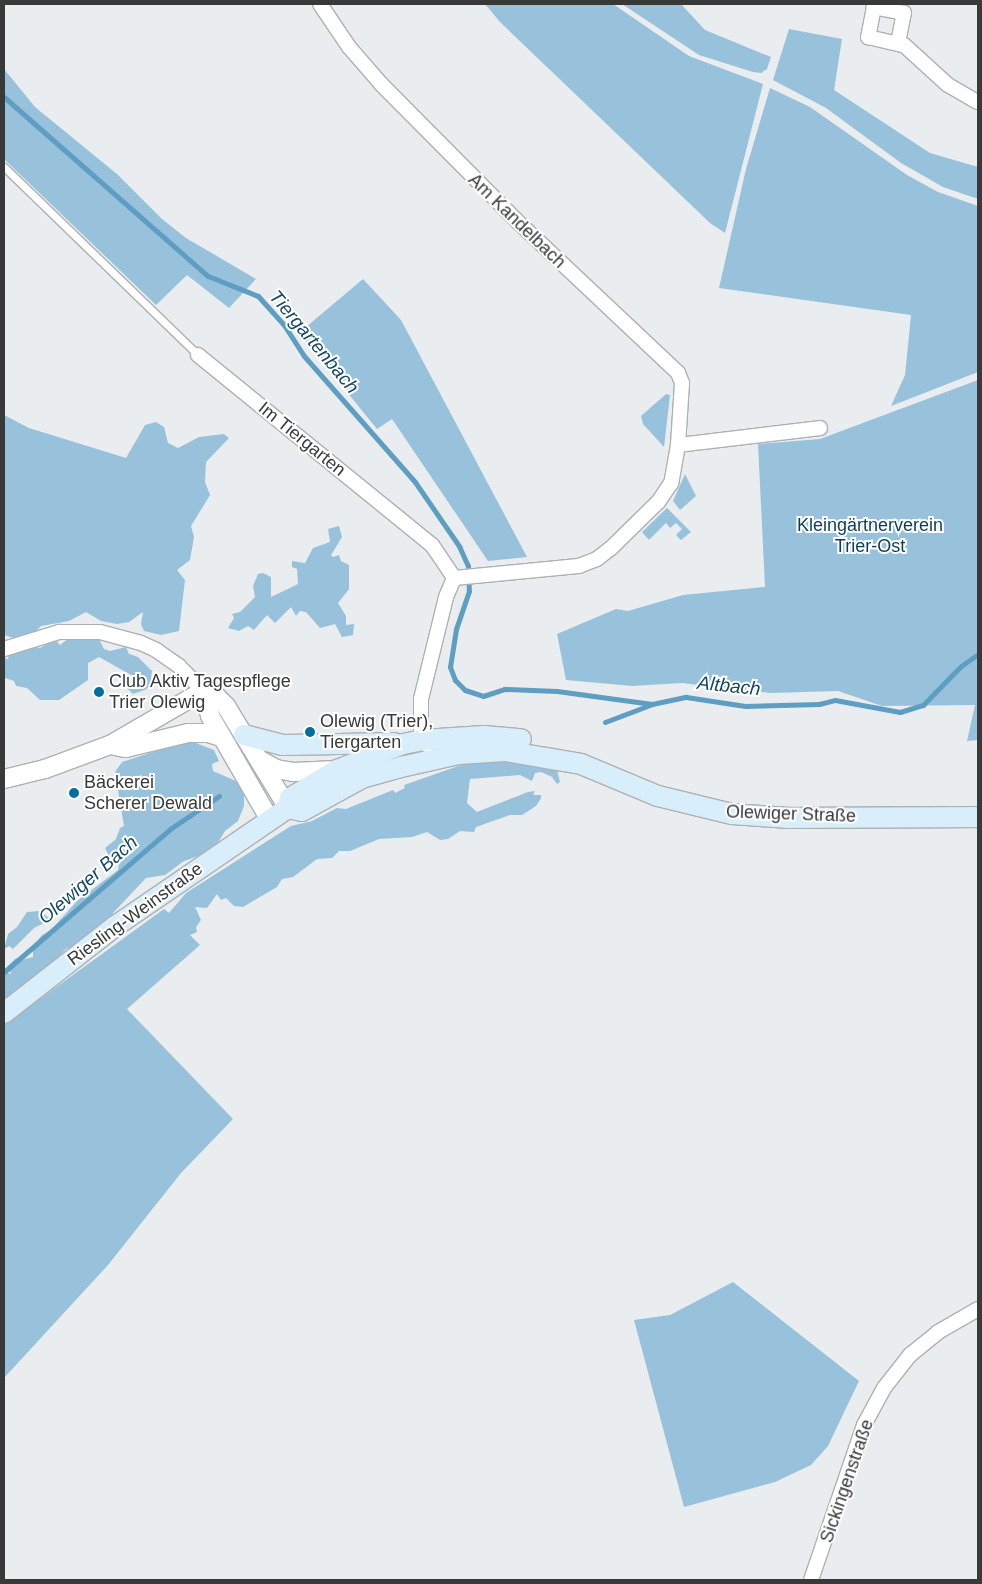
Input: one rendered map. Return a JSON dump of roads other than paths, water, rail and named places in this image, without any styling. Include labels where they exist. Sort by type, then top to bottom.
[{"type":"main road","points":[[244,735],[283,745],[413,742]]},
{"type":"main road","name":"Olewiger Straße","points":[[288,808],[290,798],[337,770],[413,742],[484,736],[527,739],[560,750],[581,764],[658,796],[732,814],[789,818],[978,818]]},
{"type":"main road","name":"Olewiger Straße","points":[[270,820],[288,808],[302,810],[362,778],[446,756],[505,751],[581,764]]},
{"type":"main road","name":"Riesling-Weinstraße","points":[[4,1013],[114,927],[270,820]]},
{"type":"street","name":"Am Kandelbach","points":[[320,4],[349,47],[389,92],[518,222],[678,373],[682,383],[674,474],[663,497],[597,559],[578,566],[464,576]]},
{"type":"street","points":[[898,43],[948,84],[978,102]]},
{"type":"street","name":"Im Tiergarten","points":[[198,354],[432,545],[464,576]]},
{"type":"street","points":[[678,445],[820,428]]},
{"type":"street","points":[[446,756],[413,742],[421,699],[446,597],[464,576]]},
{"type":"street","points":[[4,649],[58,632],[100,632],[141,643],[156,650],[179,666],[203,691],[221,700],[260,760],[288,808]]},
{"type":"street","points":[[203,691],[204,705],[270,820]]},
{"type":"street","points":[[4,779],[44,769],[110,745],[203,691]]},
{"type":"street","points":[[110,745],[126,748],[188,733],[208,733],[221,737]]},
{"type":"street","points":[[260,760],[276,769],[293,772],[337,770]]},
{"type":"street","name":"Sickingenstraße","points":[[811,1580],[864,1425],[884,1388],[910,1355],[938,1332],[978,1309]]},
{"type":"lane","name":"Im Tiergarten","points":[[4,167],[198,354]]},
{"type":"waterway","name":"Tiergartenbach","points":[[4,97],[208,276],[258,296],[284,325],[304,356],[415,482],[459,546],[468,566],[469,591],[456,629],[450,667],[455,680],[465,690],[483,696],[505,689],[557,691],[652,704],[686,697],[745,706],[819,704],[835,700],[900,712],[923,705],[961,666],[978,654]]},
{"type":"waterway","name":"Olewiger Bach","points":[[605,722],[650,705]]},
{"type":"waterway","name":"Olewiger Bach","points":[[4,972],[170,829],[219,796]]},
{"type":"place","name":"Club Aktiv Tagespflege Trier Olewig","points":[[99,692]]},
{"type":"place","name":"Olewig (Trier), Tiergarten","points":[[310,732]]},
{"type":"place","name":"Bäckerei Scherer Dewald","points":[[74,793]]},
{"type":"park label","name":"Kleingärtnerverein Trier-Ost","points":[[870,536]]},
{"type":"water label","name":"Altbach","points":[[729,686]]}]
